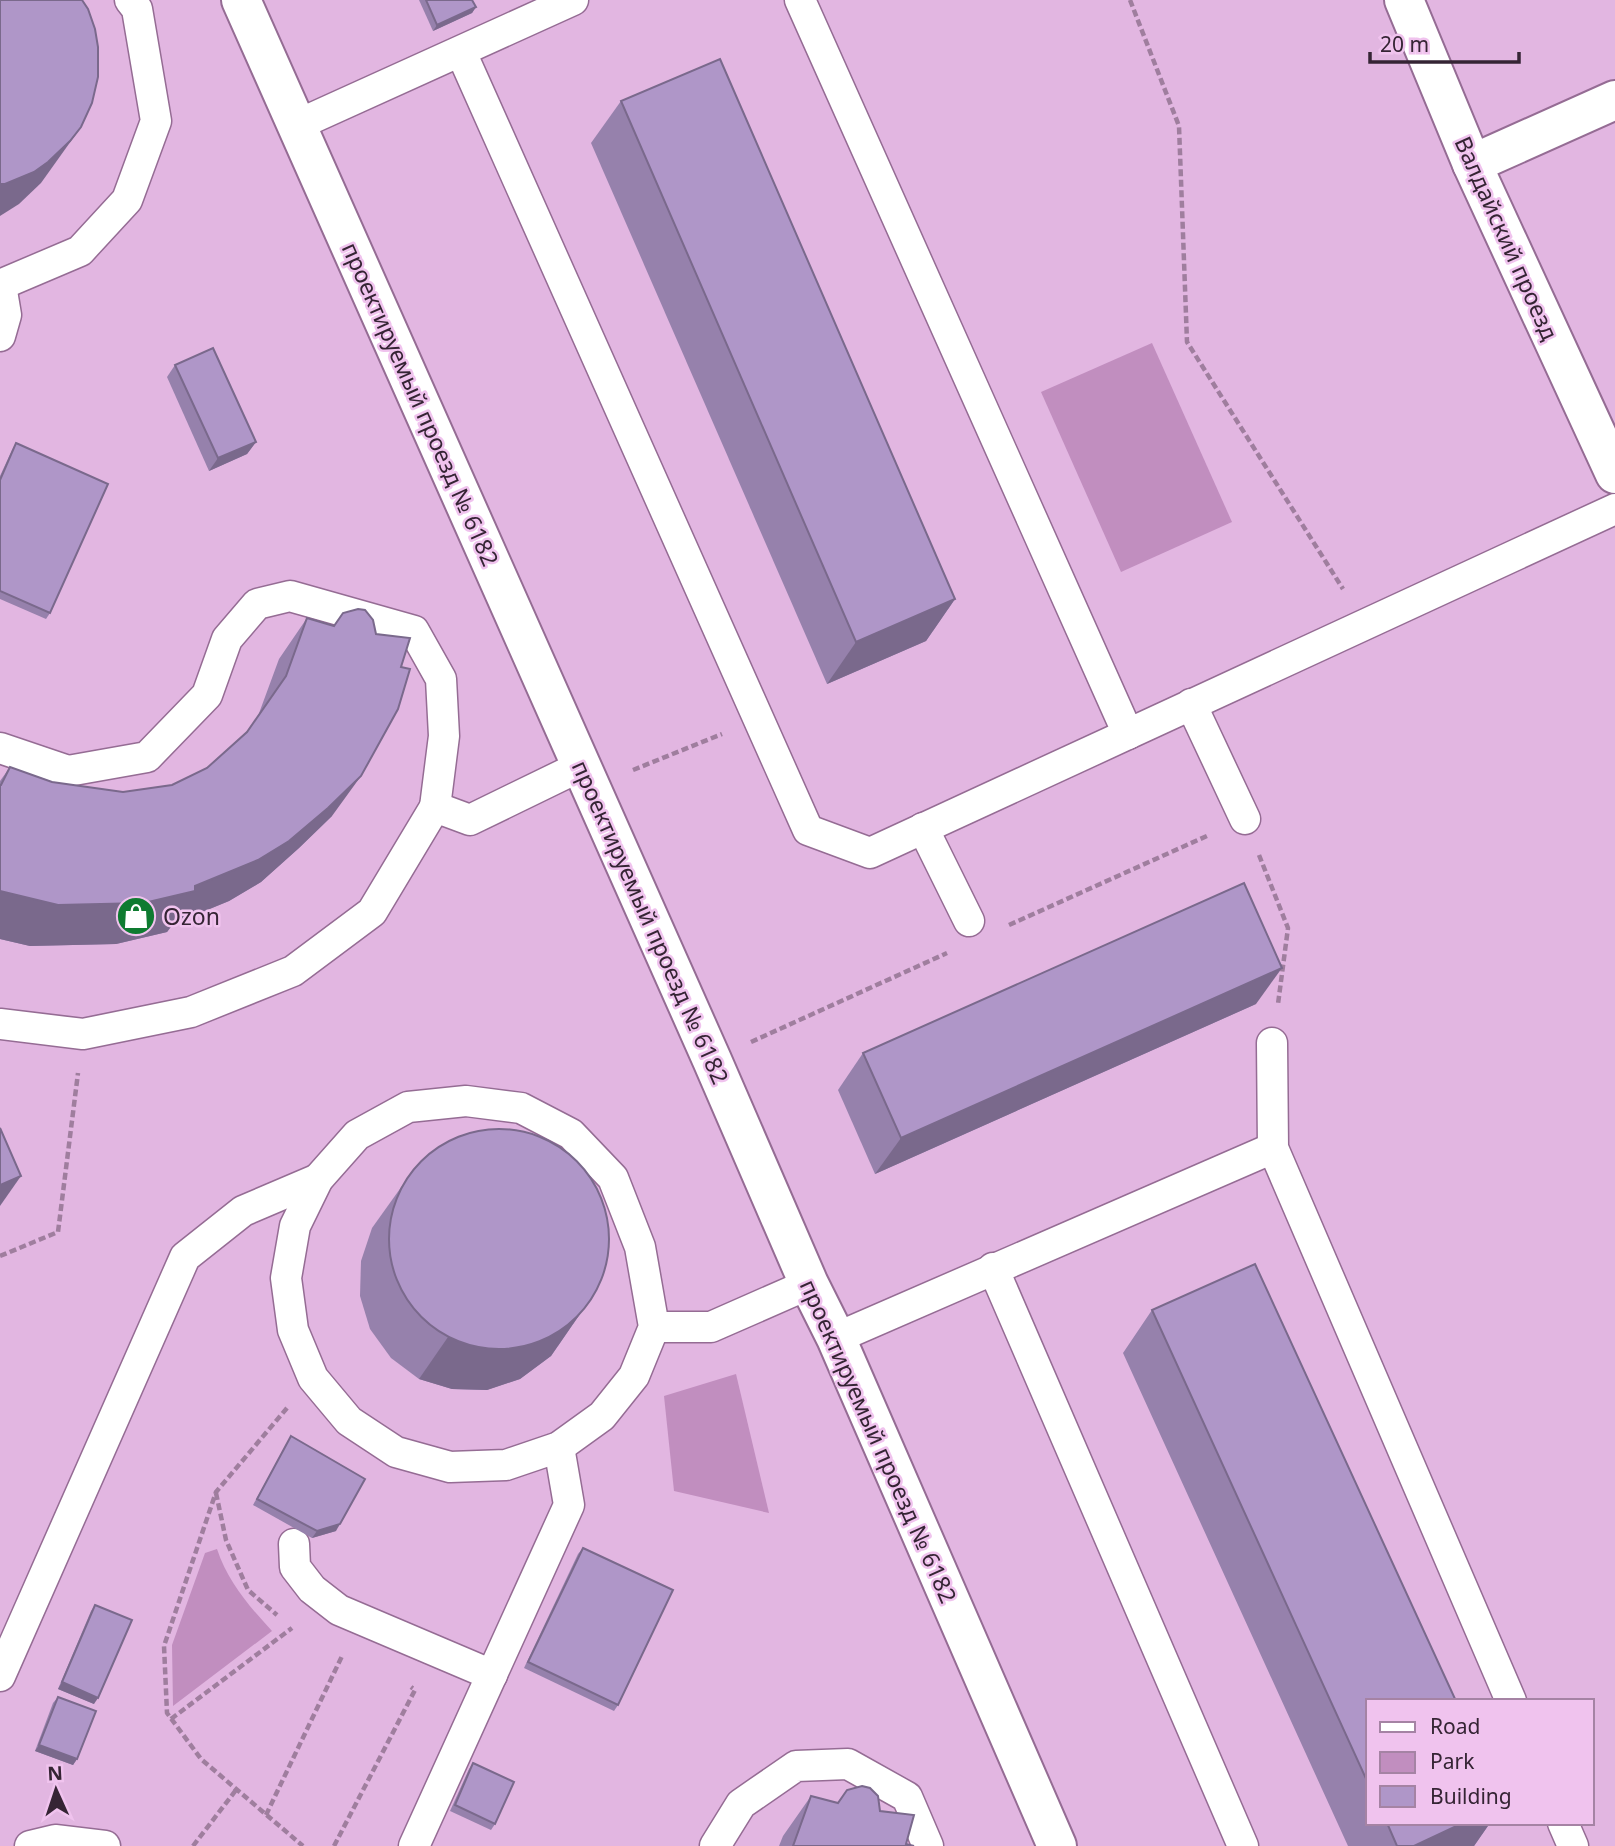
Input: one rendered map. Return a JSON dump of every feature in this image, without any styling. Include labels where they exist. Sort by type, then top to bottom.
[{"type":"street","name":"проектируемый проезд № 6182","points":[[241,0],[809,1284],[836,1338],[1057,1846]]},
{"type":"street","name":"Валдайский проезд","points":[[1404,0],[1472,164],[1615,474]]},
{"type":"street","points":[[1472,164],[1615,100]]},
{"type":"lane","points":[[0,336],[6,316],[0,285],[80,251],[127,200],[156,121],[137,9],[130,0]]},
{"type":"lane","points":[[297,125],[573,0]]},
{"type":"lane","points":[[800,0],[1128,734]]},
{"type":"lane","points":[[461,52],[808,830],[870,853],[1615,509]]},
{"type":"lane","points":[[0,748],[68,771],[147,757],[207,695],[227,639],[257,604],[290,596],[414,631],[441,679],[444,736],[435,807],[372,912],[293,971],[191,1012],[83,1034],[0,1024]]},
{"type":"lane","points":[[1191,704],[1245,818]]},
{"type":"lane","points":[[435,807],[470,820],[586,776]]},
{"type":"lane","points":[[923,828],[969,921]]},
{"type":"lane","points":[[1272,1043],[1273,1148],[1510,1699]]},
{"type":"lane","points":[[466,1101],[522,1108],[571,1134],[613,1178],[640,1247],[654,1327],[634,1376],[602,1416],[559,1447],[506,1465],[450,1467],[396,1452],[349,1421],[313,1378],[293,1330],[286,1278],[295,1226],[317,1179],[357,1135],[408,1107],[466,1101]]},
{"type":"lane","points":[[836,1338],[1273,1148]]},
{"type":"lane","points":[[0,1676],[185,1257],[243,1211],[317,1179]]},
{"type":"lane","points":[[993,1268],[1243,1846]]},
{"type":"lane","points":[[654,1327],[711,1327],[809,1284]]},
{"type":"lane","points":[[414,1846],[569,1505],[559,1447]]},
{"type":"lane","points":[[293,1544],[295,1567],[312,1589],[339,1609],[492,1675]]},
{"type":"lane","points":[[715,1846],[741,1804],[796,1766],[848,1764],[907,1797],[928,1846]]},
{"type":"lane","points":[[1564,1825],[1573,1846]]},
{"type":"lane","points":[[30,1846],[55,1840],[105,1846]]},
{"type":"path","points":[[1130,0],[1179,126],[1187,342],[1364,624]]},
{"type":"path","points":[[586,776],[758,720]]},
{"type":"path","points":[[1004,928],[1245,818],[1288,928],[1272,1043]]},
{"type":"path","points":[[712,1060],[953,951]]},
{"type":"path","points":[[0,1256],[58,1232],[83,1034]]},
{"type":"path","points":[[303,1846],[201,1759],[171,1719],[167,1713],[164,1646],[216,1492],[313,1378]]},
{"type":"path","points":[[266,1815],[360,1618]]},
{"type":"path","points":[[171,1719],[292,1628]]},
{"type":"path","points":[[334,1846],[415,1690]]},
{"type":"path","points":[[193,1846],[236,1790]]},
{"type":"green space","points":[[1152,343],[1232,522],[1121,572],[1041,392]]},
{"type":"green space","points":[[736,1374],[769,1513],[674,1491],[664,1396]]},
{"type":"green space","points":[[217,1549],[233,1583],[272,1631],[173,1706],[172,1645],[205,1553]]},
{"type":"building","points":[[0,0],[82,0],[95,29],[98,47],[98,77],[92,103],[81,127],[48,162],[34,172],[5,184],[0,184]]},
{"type":"building","points":[[426,0],[472,0],[476,7],[437,25]]},
{"type":"building","points":[[720,59],[955,599],[856,642],[621,101]]},
{"type":"building","points":[[213,348],[256,442],[218,458],[175,365]]},
{"type":"building","points":[[16,443],[108,484],[50,613],[0,591],[0,480]]},
{"type":"building","points":[[365,610],[373,620],[376,634],[410,638],[401,667],[410,669],[398,709],[361,776],[289,841],[258,860],[195,886],[195,891],[144,903],[58,905],[0,891],[0,785],[10,767],[52,782],[123,792],[172,785],[207,768],[247,732],[286,676],[307,618],[334,626],[343,613]]},
{"type":"building","points":[[1244,883],[1282,968],[901,1138],[863,1053]]},
{"type":"building","points":[[0,1128],[21,1176],[0,1185]]},
{"type":"building","points":[[499,1129],[520,1131],[551,1142],[577,1161],[596,1187],[607,1218],[607,1260],[596,1291],[577,1317],[551,1336],[520,1347],[499,1349],[478,1347],[447,1336],[421,1317],[402,1291],[391,1260],[389,1239],[391,1218],[402,1187],[421,1161],[447,1142],[478,1131]]},
{"type":"building","points":[[1255,1264],[1455,1699],[1366,1699],[1366,1779],[1152,1310]]},
{"type":"building","points":[[291,1436],[365,1479],[340,1524],[317,1531],[257,1499]]},
{"type":"building","points":[[583,1548],[673,1590],[618,1705],[528,1662]]},
{"type":"building","points":[[95,1605],[132,1620],[98,1698],[62,1682]]},
{"type":"building","points":[[58,1697],[96,1711],[77,1759],[39,1745]]},
{"type":"building","points":[[473,1763],[514,1782],[495,1824],[455,1805]]},
{"type":"building","points":[[862,1786],[870,1788],[878,1796],[880,1811],[914,1815],[906,1844],[914,1846],[793,1846],[811,1796],[838,1803],[847,1790]]},
{"type":"building","points":[[1388,1825],[1459,1825],[1414,1846],[1397,1846]]},
{"type":"place","name":"Ozon","points":[[136,916]]}]
